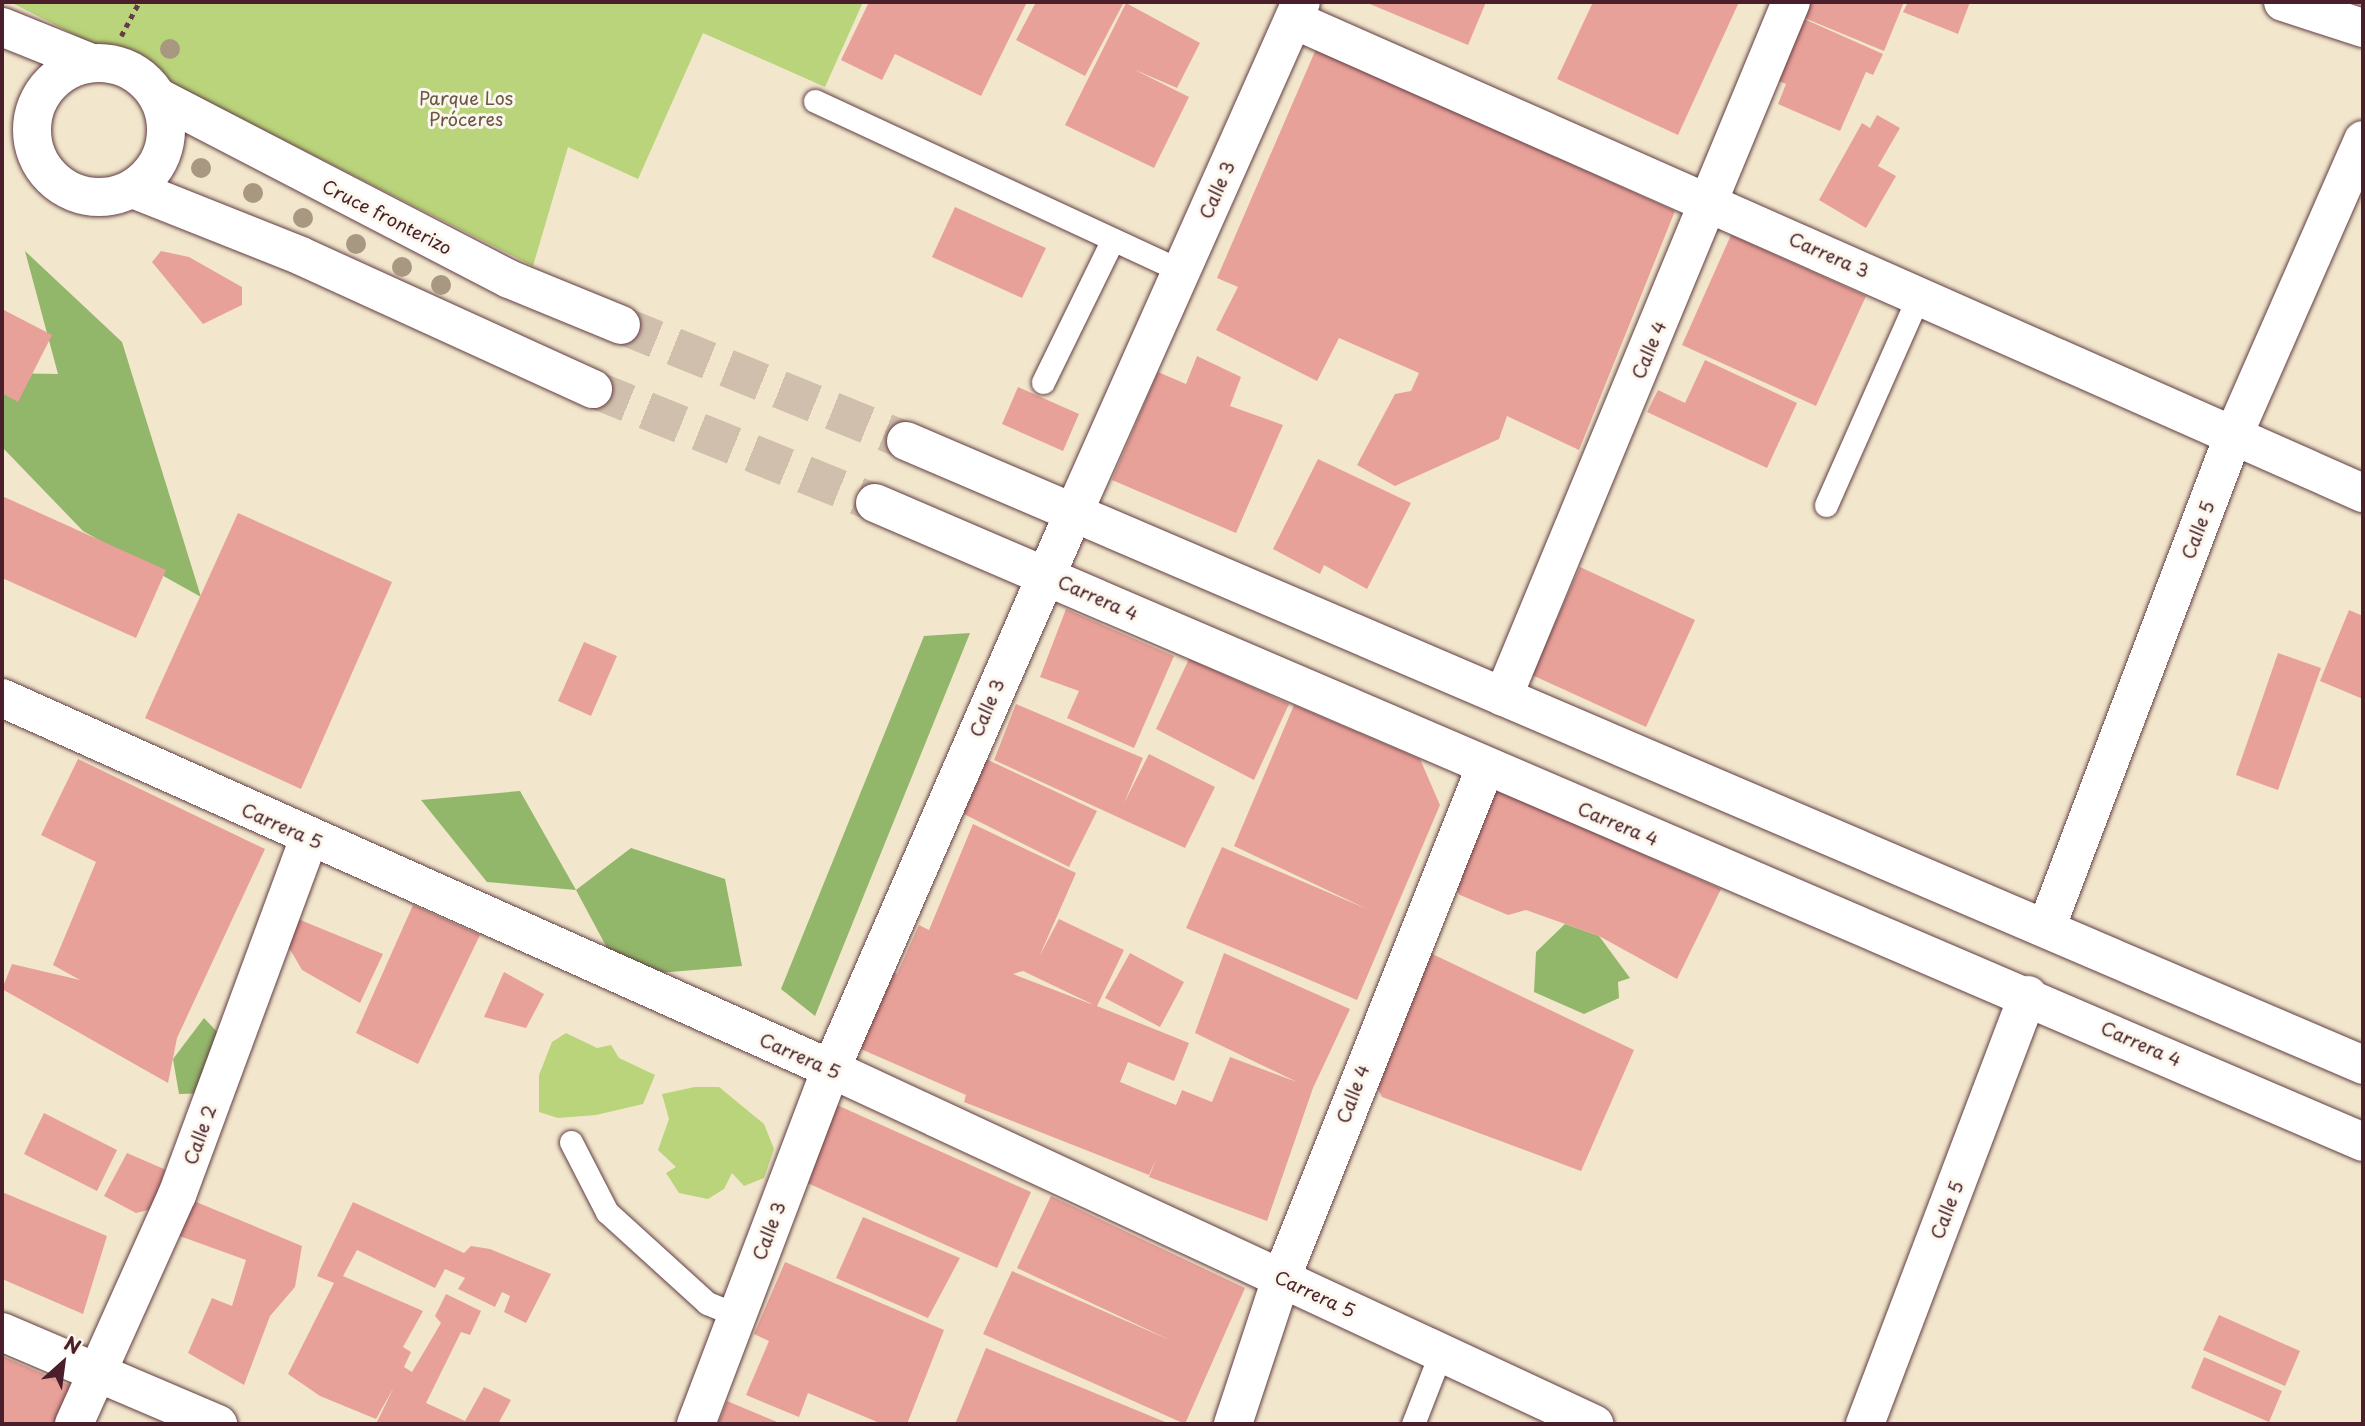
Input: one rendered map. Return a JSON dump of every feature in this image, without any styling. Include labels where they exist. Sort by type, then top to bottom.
[{"type":"main road","name":"Calle 4","points":[[1503,697],[1711,203],[1791,2]]},
{"type":"main road","points":[[2283,2],[2363,28]]},
{"type":"main road","name":"Carrera 3","points":[[1298,11],[1711,203],[2363,493]]},
{"type":"main road","name":"Calle 3","points":[[696,1424],[831,1069],[1045,575],[1298,11]]},
{"type":"main road","name":"Cruce fronterizo","points":[[2,27],[89,62],[129,69],[158,96],[509,279],[621,325]]},
{"type":"main road","points":[[38,160],[32,139],[38,98],[69,69],[89,62]]},
{"type":"main road","points":[[133,189],[165,148],[158,96]]},
{"type":"main road","points":[[2,140],[38,160],[71,191],[92,197],[133,189],[301,256],[593,389]]},
{"type":"main road","name":"Calle 5","points":[[2047,926],[2234,434],[2363,140]]},
{"type":"main road","points":[[906,441],[2047,926],[2363,1065]]},
{"type":"main road","name":"Carrera 4","points":[[875,503],[1485,768],[2028,995],[2363,1142]]},
{"type":"main road","name":"Carrera 5","points":[[2,698],[309,838],[831,1069],[1594,1424]]},
{"type":"main road","name":"Calle 4","points":[[1233,1424],[1281,1279],[1485,768]]},
{"type":"main road","name":"Calle 2","points":[[74,1424],[100,1376],[177,1195],[309,838]]},
{"type":"main road","name":"Calle 5","points":[[1865,1424],[2028,995]]},
{"type":"main road","points":[[2,1332],[218,1424]]},
{"type":"lane","points":[[815,101],[1181,271]]},
{"type":"lane","points":[[1043,382],[1112,241]]},
{"type":"lane","points":[[1826,505],[1919,295]]},
{"type":"lane","points":[[571,1142],[607,1212],[706,1303],[737,1315]]},
{"type":"lane","points":[[1413,1424],[1441,1352]]},
{"type":"path","points":[[119,40],[139,2]]},
{"type":"green space","name":"Parque Los Próceres","points":[[10,2],[863,2],[825,87],[703,33],[638,179],[568,147],[533,266]]},
{"type":"green space","points":[[25,251],[122,342],[201,597],[83,531],[2,447],[2,373],[58,374]]},
{"type":"green space","points":[[970,633],[815,1016],[781,989],[924,636]]},
{"type":"green space","points":[[520,791],[576,890],[487,882],[421,800]]},
{"type":"green space","points":[[631,848],[725,879],[742,966],[622,976],[576,890]]},
{"type":"green space","points":[[1565,924],[1599,936],[1630,978],[1618,982],[1619,998],[1584,1014],[1534,992],[1536,952]]},
{"type":"green space","points":[[204,1018],[220,1035],[211,1093],[179,1094],[173,1059]]},
{"type":"green space","points":[[566,1033],[597,1048],[611,1045],[619,1058],[655,1075],[643,1104],[596,1115],[558,1118],[539,1112],[539,1075],[552,1042]]},
{"type":"green space","points":[[695,1087],[719,1087],[764,1124],[774,1149],[764,1178],[744,1186],[732,1173],[724,1189],[708,1199],[679,1193],[666,1173],[676,1167],[658,1150],[669,1119],[662,1094]]},
{"type":"building","points":[[869,2],[1027,2],[981,96],[895,54],[882,80],[841,60]]},
{"type":"building","points":[[1036,2],[1124,2],[1085,76],[1016,40]]},
{"type":"building","points":[[1365,2],[1486,2],[1468,45]]},
{"type":"building","points":[[1593,2],[1739,2],[1678,135],[1557,79]]},
{"type":"building","points":[[1809,2],[1904,2],[1884,51],[1802,17]]},
{"type":"building","points":[[1908,2],[1970,2],[1958,34],[1903,12]]},
{"type":"building","points":[[1126,3],[1200,43],[1177,88],[1133,69],[1189,97],[1154,168],[1065,125]]},
{"type":"building","points":[[1802,18],[1883,54],[1873,75],[1866,72],[1840,131],[1778,104],[1786,84],[1776,80]]},
{"type":"building","points":[[1316,49],[1675,211],[1579,450],[1507,416],[1499,439],[1395,486],[1357,465],[1395,394],[1411,391],[1419,373],[1339,338],[1317,381],[1216,330],[1238,287],[1217,278]]},
{"type":"building","points":[[1877,115],[1900,128],[1878,166],[1896,176],[1866,228],[1819,200],[1862,123],[1870,128]]},
{"type":"building","points":[[955,207],[1046,248],[1022,298],[932,257]]},
{"type":"building","points":[[1731,235],[1866,296],[1816,406],[1682,345]]},
{"type":"building","points":[[161,251],[189,257],[242,287],[242,305],[203,324],[152,262]]},
{"type":"building","points":[[2,309],[52,335],[18,402],[2,393]]},
{"type":"building","points":[[1197,356],[1241,377],[1230,406],[1283,425],[1236,533],[1112,480],[1158,372],[1186,384]]},
{"type":"building","points":[[1705,360],[1797,403],[1767,468],[1647,412],[1658,390],[1685,403]]},
{"type":"building","points":[[1018,387],[1079,414],[1063,451],[1002,424]]},
{"type":"building","points":[[1318,459],[1411,503],[1367,589],[1324,565],[1320,574],[1273,549]]},
{"type":"building","points":[[2,496],[166,570],[136,638],[2,578]]},
{"type":"building","points":[[238,513],[392,582],[301,789],[145,718]]},
{"type":"building","points":[[1580,567],[1695,620],[1646,727],[1532,675]]},
{"type":"building","points":[[1066,609],[1174,656],[1134,748],[1067,718],[1079,691],[1040,677]]},
{"type":"building","points":[[2349,610],[2363,616],[2363,699],[2320,681]]},
{"type":"building","points":[[584,642],[617,656],[591,716],[558,701]]},
{"type":"building","points":[[2278,653],[2321,668],[2278,790],[2236,775]]},
{"type":"building","points":[[1189,659],[1289,704],[1254,780],[1156,729]]},
{"type":"building","points":[[1016,704],[1143,758],[1124,803],[1149,754],[1215,787],[1185,848],[994,760]]},
{"type":"building","points":[[1294,705],[1420,759],[1440,805],[1357,1000],[1186,928],[1222,847],[1367,909],[1234,846]]},
{"type":"building","points":[[78,759],[265,849],[177,1038],[168,1083],[2,989],[12,964],[80,980],[53,965],[96,862],[41,835]]},
{"type":"building","points":[[986,759],[1097,811],[1069,867],[960,812]]},
{"type":"building","points":[[1487,785],[1721,889],[1677,979],[1599,936],[1526,910],[1508,915],[1460,895],[1444,872]]},
{"type":"building","points":[[973,824],[1076,873],[1039,957],[1059,919],[1124,950],[1097,1006],[1189,1043],[1174,1081],[1128,1062],[1120,1082],[1176,1105],[1182,1090],[1212,1102],[1230,1057],[1297,1082],[1195,1033],[1224,953],[1350,1009],[1313,1088],[1267,1221],[1149,1177],[1157,1157],[1149,1175],[964,1102],[966,1095],[854,1046],[887,969],[897,974],[919,925],[929,930]],"holes":[[[1023,971],[1091,1004],[1013,974]]]},
{"type":"building","points":[[413,905],[480,935],[418,1064],[356,1033]]},
{"type":"building","points":[[298,919],[383,954],[360,1003],[302,970],[284,939]]},
{"type":"building","points":[[1424,950],[1634,1050],[1581,1171],[1382,1097],[1374,1081]]},
{"type":"building","points":[[1130,953],[1184,982],[1160,1027],[1105,998]]},
{"type":"building","points":[[504,972],[544,994],[526,1028],[484,1017]]},
{"type":"building","points":[[837,1105],[1031,1192],[997,1268],[803,1181]]},
{"type":"building","points":[[44,1113],[117,1150],[97,1191],[24,1154]]},
{"type":"building","points":[[127,1153],[180,1176],[165,1206],[136,1213],[104,1196]]},
{"type":"building","points":[[2,1192],[107,1236],[83,1314],[2,1279]]},
{"type":"building","points":[[1051,1196],[1245,1288],[1185,1424],[983,1334],[1012,1271],[1172,1341],[1017,1268]]},
{"type":"building","points":[[189,1199],[302,1246],[295,1287],[270,1316],[244,1385],[188,1353],[212,1298],[232,1306],[246,1260],[174,1234]]},
{"type":"building","points":[[353,1202],[464,1253],[471,1246],[490,1249],[551,1274],[526,1323],[504,1312],[510,1296],[502,1292],[495,1307],[458,1289],[465,1278],[445,1269],[435,1288],[357,1250],[343,1276],[423,1311],[403,1347],[411,1352],[404,1367],[412,1372],[441,1323],[435,1316],[446,1294],[481,1311],[470,1335],[461,1332],[426,1403],[465,1421],[484,1387],[511,1400],[498,1424],[376,1424],[394,1387],[376,1419],[320,1396],[288,1374],[334,1283],[317,1276]]},
{"type":"building","points":[[863,1217],[960,1258],[928,1318],[836,1278]]},
{"type":"building","points":[[785,1262],[944,1330],[907,1424],[882,1424],[808,1393],[799,1417],[746,1395],[769,1341],[754,1334]]},
{"type":"building","points":[[2219,1315],[2300,1351],[2285,1386],[2203,1350]]},
{"type":"building","points":[[986,1348],[1170,1424],[955,1424]]},
{"type":"building","points":[[2,1356],[76,1388],[60,1424],[2,1424]]},
{"type":"building","points":[[2204,1357],[2282,1391],[2269,1422],[2191,1388]]},
{"type":"building","points":[[727,1401],[782,1424],[718,1424]]},
{"type":"tunnel","points":[[621,325],[906,441]]},
{"type":"tunnel","points":[[593,389],[875,503]]}]
